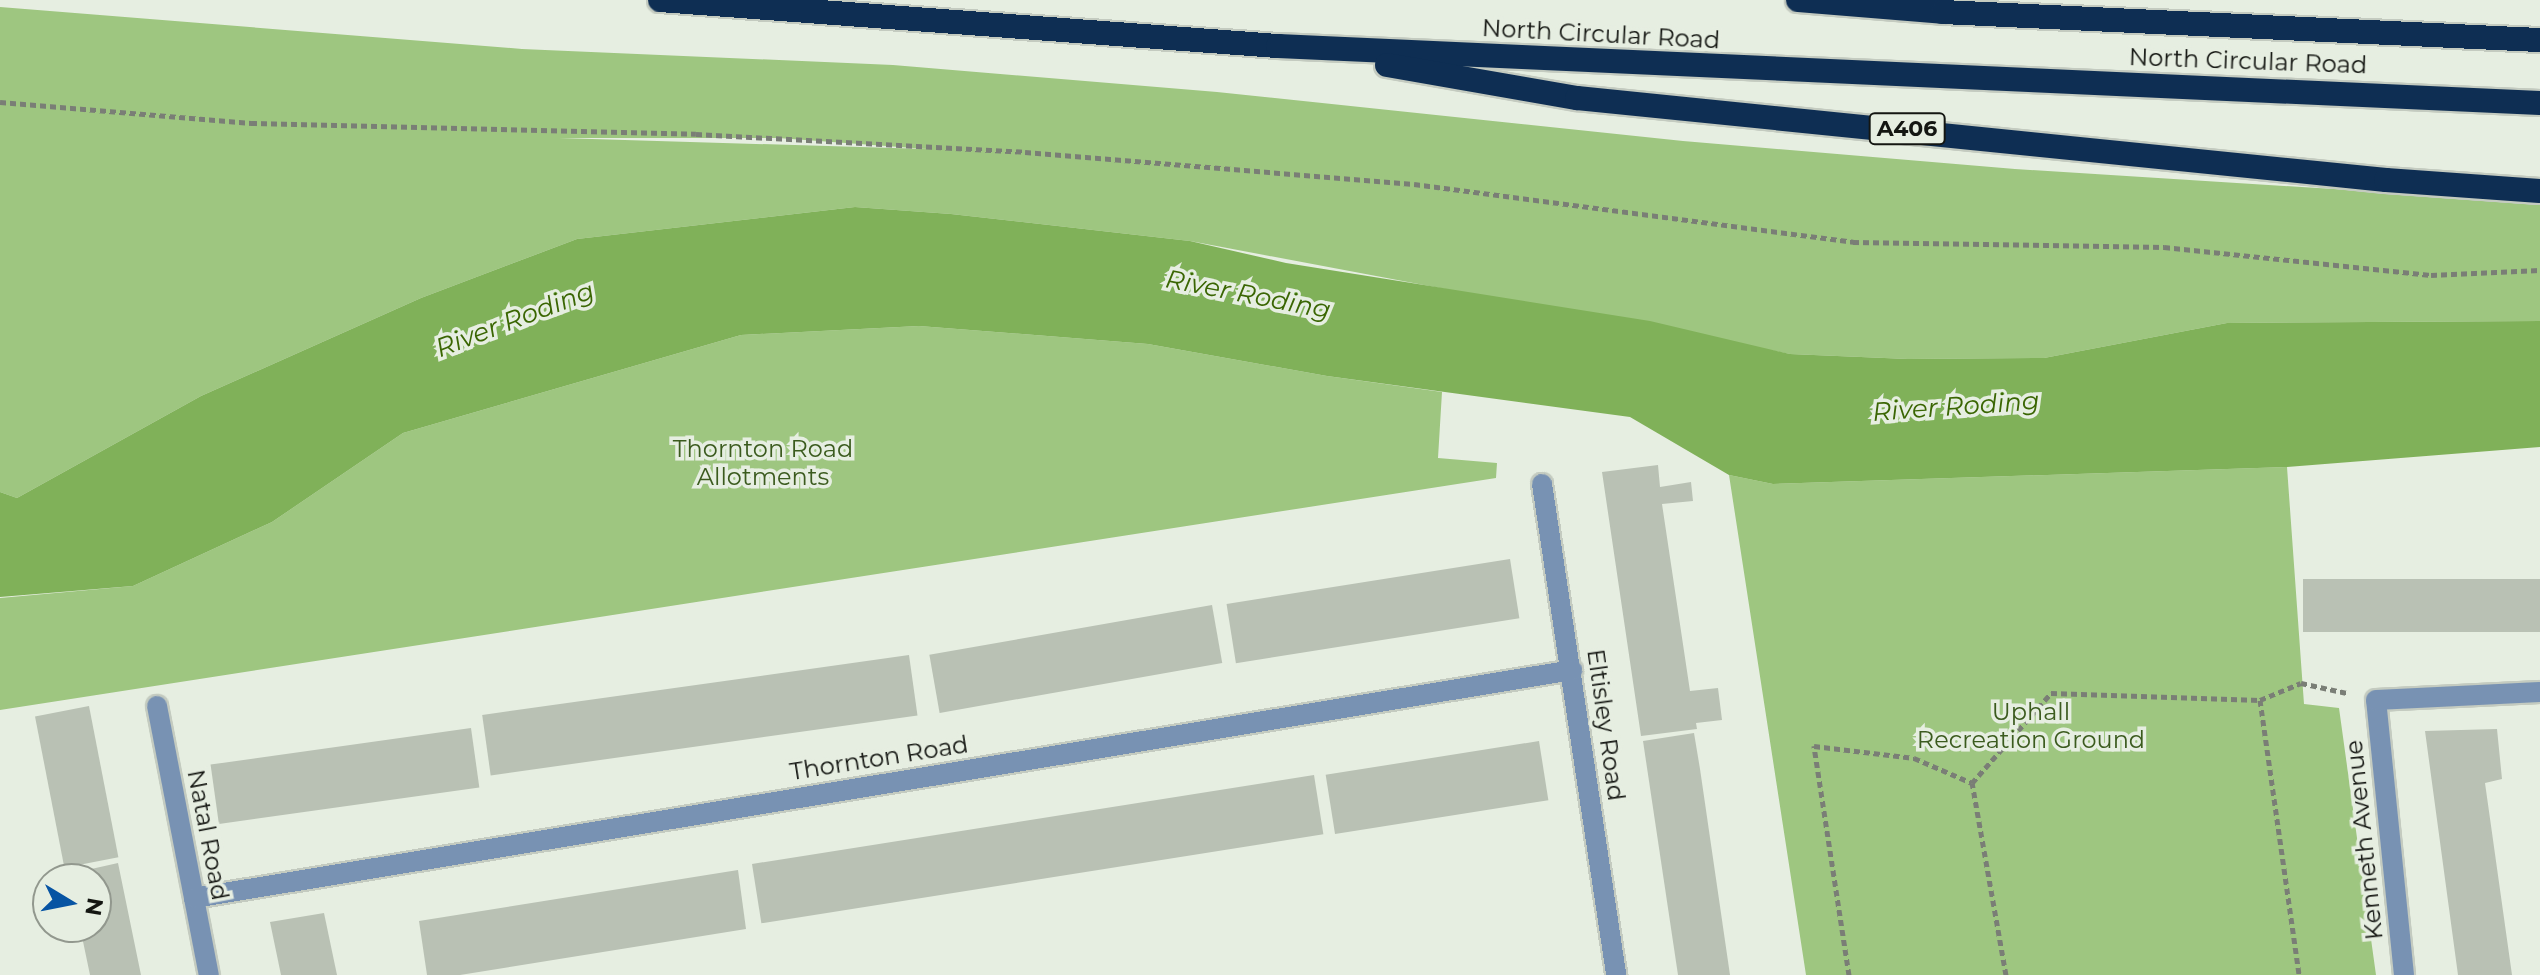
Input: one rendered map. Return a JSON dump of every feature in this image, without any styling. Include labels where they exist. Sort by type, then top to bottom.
[{"type":"highway","name":"North Circular Road","points":[[660,0],[1278,46],[2540,103]]},
{"type":"highway","name":"North Circular Road","points":[[1798,0],[1943,12],[2540,40]]},
{"type":"highway","name":"A406","points":[[1278,46],[1577,98],[1848,122],[2386,180],[2540,191]]},
{"type":"street","name":"Eltisley Road","points":[[1542,484],[1616,975]]},
{"type":"street","name":"Thornton Road","points":[[194,898],[1572,670]]},
{"type":"street","points":[[2376,700],[2540,692]]},
{"type":"street","name":"Kenneth Avenue","points":[[2376,700],[2404,975]]},
{"type":"street","name":"Natal Road","points":[[157,706],[209,975]]},
{"type":"path","points":[[0,102],[251,123],[696,134],[1025,152],[1414,184],[1853,242],[2164,247],[2431,275],[2540,270]]},
{"type":"path","points":[[1972,783],[2051,693],[2260,700],[2301,683],[2376,700]]},
{"type":"path","points":[[2260,700],[2299,975]]},
{"type":"path","points":[[1849,975],[1814,746],[1914,758],[1972,783]]},
{"type":"path","points":[[1972,783],[2006,975]]},
{"type":"green space","points":[[0,7],[522,49],[893,65],[1217,92],[1683,141],[2015,169],[2540,202],[2540,321],[2227,323],[2044,358],[1908,359],[1790,354],[1190,241],[951,214],[855,207],[577,239],[421,298],[201,396],[17,498],[0,492]],"holes":[[[559,138],[778,138],[927,149]]]},
{"type":"green space","name":"Thornton Road Allotments","points":[[919,326],[1148,344],[1327,376],[1442,392],[1438,458],[1497,463],[1496,478],[0,710],[0,598],[133,586],[272,522],[403,433],[741,335]]},
{"type":"green space","name":"Uphall Recreation Ground","points":[[2287,467],[2304,704],[2339,708],[2376,975],[1806,975],[1729,475],[1773,484]]},
{"type":"water","name":"River Roding","points":[[855,207],[951,214],[1190,241],[1286,263],[1650,321],[1790,354],[1908,359],[2044,358],[2227,323],[2540,321],[2540,447],[2287,467],[1773,484],[1729,475],[1630,417],[1327,376],[1148,344],[919,326],[741,335],[403,433],[272,522],[133,586],[0,597],[0,492],[17,498],[201,396],[421,298],[577,239]]},
{"type":"building","points":[[1658,465],[1660,487],[1691,482],[1693,501],[1662,504],[1690,691],[1718,688],[1722,720],[1696,723],[1697,729],[1641,736],[1602,472]]},
{"type":"building","points":[[1510,559],[1519,618],[1236,663],[1227,604]]},
{"type":"building","points":[[2303,579],[2540,579],[2540,632],[2303,632]]},
{"type":"building","points":[[1212,605],[1222,663],[940,713],[929,655]]},
{"type":"building","points":[[909,655],[917,715],[491,775],[482,715]]},
{"type":"building","points":[[89,706],[118,857],[88,863],[63,863],[35,716]]},
{"type":"building","points":[[471,728],[479,787],[219,824],[211,765]]},
{"type":"building","points":[[2497,729],[2502,779],[2485,783],[2512,975],[2458,975],[2425,731]]},
{"type":"building","points":[[1694,733],[1730,975],[1678,975],[1643,741]]},
{"type":"building","points":[[1539,741],[1548,800],[1335,834],[1326,775]]},
{"type":"building","points":[[1314,775],[1323,834],[761,923],[752,864]]},
{"type":"building","points":[[118,863],[141,975],[90,975],[83,943],[112,943],[112,864]]},
{"type":"building","points":[[738,870],[746,929],[460,975],[427,975],[419,921]]},
{"type":"building","points":[[324,913],[337,975],[281,975],[270,922]]}]
